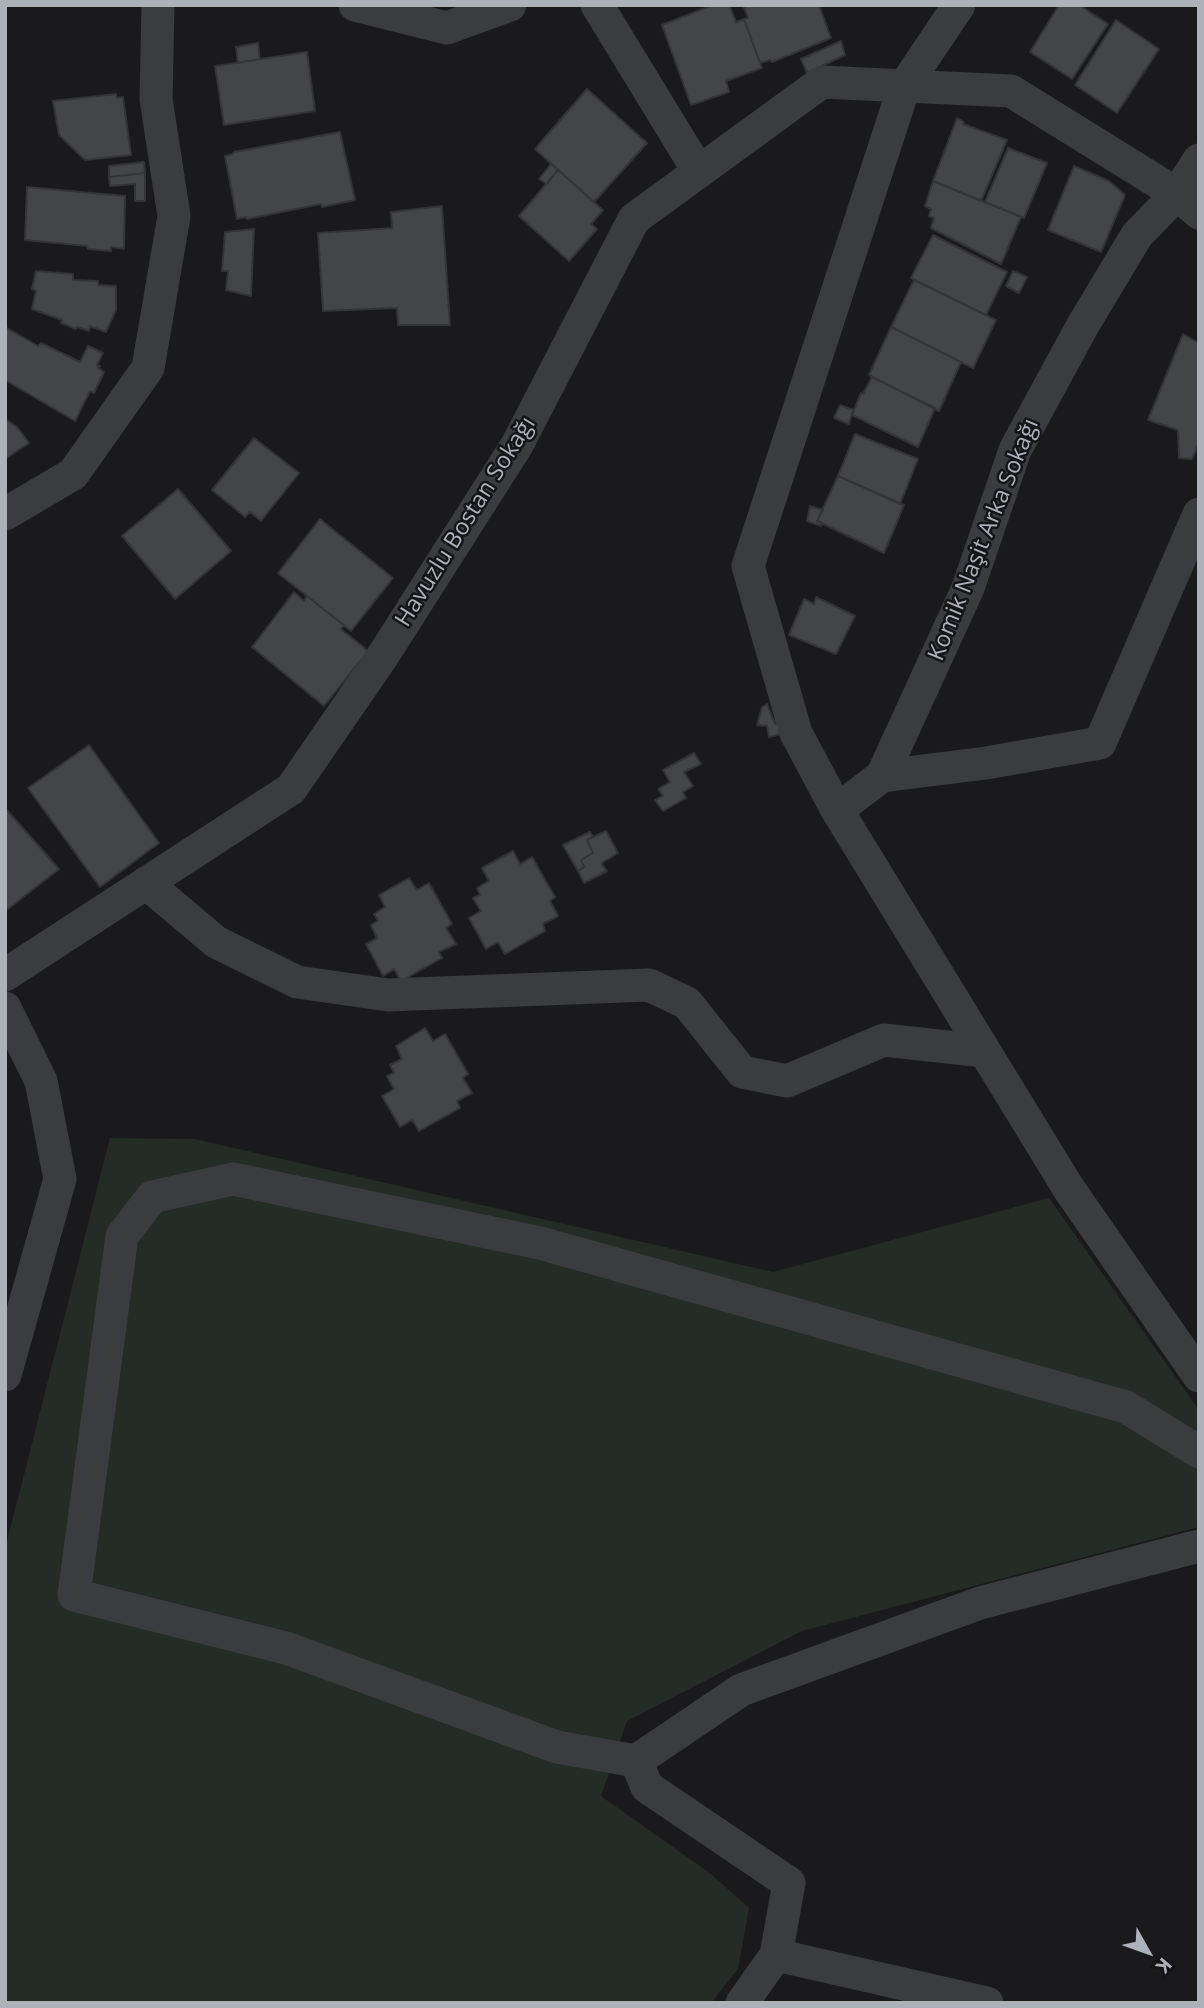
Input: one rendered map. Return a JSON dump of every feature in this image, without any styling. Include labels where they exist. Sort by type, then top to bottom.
[{"type":"street","points":[[5,514],[73,474],[148,368],[174,216],[156,99],[158,5]]},
{"type":"street","points":[[355,5],[447,28],[510,5]]},
{"type":"street","points":[[597,5],[699,172]]},
{"type":"street","points":[[959,5],[904,87],[748,566],[796,733],[837,810],[1069,1189],[1199,1376]]},
{"type":"street","name":"Havuzlu Bostan Sokağı","points":[[5,975],[291,789],[382,657],[517,445],[634,219],[822,82],[1012,91],[1188,204]]},
{"type":"street","name":"Komik Naşit Arka Sokağı","points":[[837,810],[882,776],[968,588],[1015,450],[1083,325],[1137,235],[1188,204],[1199,160]]},
{"type":"street","points":[[882,776],[986,763],[1100,743],[1199,514]]},
{"type":"street","points":[[146,883],[216,942],[297,982],[388,995],[649,985],[687,1003],[742,1072],[765,1077],[787,1081],[884,1040],[984,1051]]},
{"type":"street","points":[[5,1008],[41,1081],[60,1179],[5,1375]]},
{"type":"street","points":[[1199,1452],[1126,1407],[540,1242],[233,1179],[152,1197],[122,1236],[74,1595],[286,1648],[557,1747],[636,1761],[741,1690],[980,1603],[1199,1546]]},
{"type":"street","points":[[636,1761],[646,1787],[789,1883],[776,1955],[742,2003]]},
{"type":"street","points":[[776,1955],[987,2003]]},
{"type":"shaded area","points":[[110,1138],[195,1139],[773,1272],[1049,1198],[1199,1410],[1199,1527],[802,1631],[627,1721],[601,1796],[711,1874],[749,1908],[738,1969],[711,2003],[5,2003],[5,1549]]},
{"type":"building","points":[[713,5],[729,5],[736,22],[744,19],[762,68],[726,81],[729,92],[691,105],[662,25]]},
{"type":"building","points":[[743,5],[819,5],[831,38],[772,62],[770,60],[760,63],[744,19],[748,18]]},
{"type":"building","points":[[1059,5],[1079,5],[1108,24],[1072,79],[1030,52]]},
{"type":"building","points":[[1116,20],[1159,49],[1117,113],[1075,85]]},
{"type":"building","points":[[841,41],[845,55],[807,73],[801,59]]},
{"type":"building","points":[[258,43],[260,59],[238,63],[236,47]]},
{"type":"building","points":[[307,52],[315,111],[224,125],[215,66]]},
{"type":"building","points":[[587,89],[647,143],[594,202],[535,149]]},
{"type":"building","points":[[116,94],[117,98],[123,97],[131,155],[85,160],[59,135],[53,101]]},
{"type":"building","points":[[957,118],[964,122],[963,124],[1007,140],[981,201],[933,181]]},
{"type":"building","points":[[340,132],[355,200],[237,219],[225,156]]},
{"type":"building","points":[[1008,148],[1047,163],[1024,218],[985,202]]},
{"type":"building","points":[[144,162],[145,173],[109,177],[109,166]]},
{"type":"building","points":[[551,164],[558,170],[547,184],[539,179]]},
{"type":"building","points":[[1074,166],[1109,181],[1125,195],[1101,252],[1048,230]]},
{"type":"building","points":[[558,170],[603,210],[591,224],[597,229],[569,261],[519,216]]},
{"type":"building","points":[[145,173],[145,201],[135,201],[135,184],[110,186],[109,177]]},
{"type":"building","points":[[933,181],[1021,217],[1001,264],[931,228],[934,218],[929,216],[931,209],[925,206]]},
{"type":"building","points":[[27,187],[125,196],[124,249],[88,249],[87,246],[25,240]]},
{"type":"building","points":[[442,206],[450,325],[398,325],[397,308],[323,311],[318,233],[392,228],[391,212]]},
{"type":"building","points":[[254,229],[251,296],[226,290],[228,271],[222,271],[225,232]]},
{"type":"building","points":[[933,235],[1007,272],[986,315],[911,278]]},
{"type":"building","points":[[36,271],[73,274],[73,280],[98,281],[98,285],[116,286],[116,310],[106,332],[90,326],[89,331],[77,327],[76,329],[61,323],[62,320],[32,309]]},
{"type":"building","points":[[1013,271],[1027,277],[1019,293],[1006,286]]},
{"type":"building","points":[[914,280],[996,320],[973,368],[891,327]]},
{"type":"building","points":[[5,327],[38,346],[41,343],[80,362],[88,346],[103,353],[97,365],[104,372],[94,393],[90,391],[75,421],[5,380]]},
{"type":"building","points":[[891,327],[961,362],[939,411],[869,375]]},
{"type":"building","points":[[1183,334],[1199,343],[1199,443],[1192,459],[1179,458],[1178,430],[1148,420]]},
{"type":"building","points":[[872,377],[935,408],[918,447],[852,415],[861,393],[863,394]]},
{"type":"building","points":[[840,405],[853,410],[849,424],[834,418]]},
{"type":"building","points":[[5,419],[17,427],[29,443],[5,459]]},
{"type":"building","points":[[855,434],[918,459],[900,504],[838,476]]},
{"type":"building","points":[[254,438],[299,473],[261,521],[250,512],[245,517],[212,490]]},
{"type":"building","points":[[838,476],[904,505],[884,553],[817,521]]},
{"type":"building","points":[[178,489],[231,551],[175,599],[122,536]]},
{"type":"building","points":[[810,506],[823,510],[817,521],[821,522],[821,526],[807,521]]},
{"type":"building","points":[[320,519],[393,578],[351,631],[278,573]]},
{"type":"building","points":[[294,592],[304,601],[307,596],[344,625],[341,629],[368,651],[324,706],[252,647]]},
{"type":"building","points":[[816,597],[855,616],[836,654],[789,635],[804,599],[814,604]]},
{"type":"building","points":[[767,704],[782,734],[769,737],[767,726],[757,725],[762,707]]},
{"type":"building","points":[[89,745],[159,843],[100,887],[28,788]]},
{"type":"building","points":[[694,753],[701,764],[684,772],[693,786],[683,792],[686,798],[663,811],[655,800],[663,796],[658,789],[670,782],[663,770]]},
{"type":"building","points":[[5,808],[59,869],[8,909],[5,905]]},
{"type":"building","points":[[606,831],[618,853],[603,862],[602,865],[607,871],[584,883],[578,871],[584,867],[581,860],[593,853],[587,840]]},
{"type":"building","points":[[590,832],[593,837],[587,840],[593,853],[581,860],[584,867],[578,871],[563,845]]},
{"type":"building","points":[[513,851],[520,864],[532,857],[555,897],[550,901],[558,916],[543,924],[545,931],[505,954],[498,942],[486,949],[469,918],[481,911],[473,898],[480,895],[477,888],[489,881],[482,868]]},
{"type":"building","points":[[409,878],[417,890],[429,883],[452,924],[446,928],[456,944],[439,952],[442,958],[401,981],[394,969],[383,976],[366,944],[377,938],[371,925],[378,921],[374,914],[385,907],[379,895]]},
{"type":"building","points":[[425,1028],[433,1041],[445,1034],[468,1074],[463,1078],[472,1093],[457,1101],[460,1108],[419,1131],[412,1120],[400,1127],[382,1096],[394,1089],[387,1076],[394,1073],[390,1065],[402,1059],[396,1046]]}]
